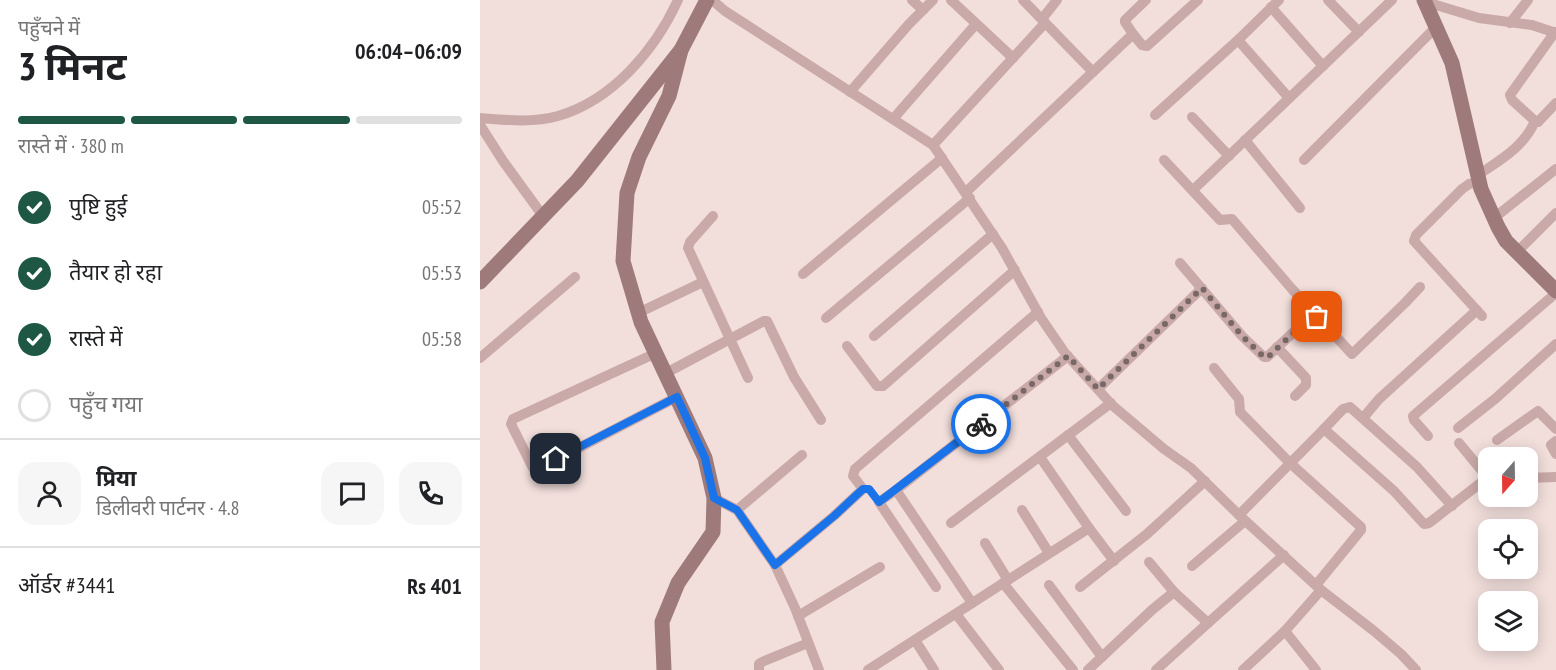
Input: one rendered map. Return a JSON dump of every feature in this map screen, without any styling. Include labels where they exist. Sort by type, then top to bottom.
[{"type":"street","points":[[480,118],[523,120],[557,117],[586,104],[617,83],[639,62],[660,35],[678,0]]},
{"type":"street","points":[[480,282],[577,181],[681,50],[707,0]]},
{"type":"street","points":[[712,0],[725,11],[933,145],[993,234],[1038,312],[1068,356],[1110,403],[1164,449],[1191,468],[1318,588],[1374,631],[1416,670]]},
{"type":"street","points":[[912,0],[923,10]]},
{"type":"street","points":[[850,92],[933,0]]},
{"type":"street","points":[[951,0],[1013,58]]},
{"type":"street","points":[[1023,0],[1093,72]]},
{"type":"street","points":[[933,145],[1013,58],[1044,21],[1058,0]]},
{"type":"street","points":[[1146,0],[1125,22],[1142,45],[1147,46],[1198,0]]},
{"type":"street","points":[[1328,0],[1359,32]]},
{"type":"street","points":[[1192,190],[1392,0]]},
{"type":"street","points":[[1454,10],[1462,0]]},
{"type":"street","points":[[1510,23],[1528,0]]},
{"type":"street","points":[[1425,1],[1479,18],[1532,25],[1556,32],[1510,95],[1512,100],[1535,122]]},
{"type":"street","points":[[1425,1],[1452,63],[1478,179],[1494,218],[1506,241],[1556,292],[1413,416],[1428,436]]},
{"type":"street","points":[[1155,115],[1275,4],[1323,66]]},
{"type":"street","points":[[893,119],[976,24]]},
{"type":"street","points":[[1304,160],[1381,80],[1437,27]]},
{"type":"street","points":[[826,318],[968,195],[1133,34]]},
{"type":"street","points":[[1238,40],[1289,98]]},
{"type":"street","points":[[664,670],[662,622],[678,583],[713,532],[714,498],[705,458],[638,313],[623,261],[627,193],[639,157],[669,96],[681,50]]},
{"type":"street","points":[[1363,418],[1379,399],[1480,313],[1414,241],[1416,235],[1462,189],[1478,179],[1524,140],[1535,122],[1540,120],[1556,103]]},
{"type":"street","points":[[1192,117],[1228,156]]},
{"type":"street","points":[[480,125],[502,161],[543,216]]},
{"type":"street","points":[[1245,140],[1300,208]]},
{"type":"street","points":[[803,274],[942,158]]},
{"type":"street","points":[[1164,160],[1220,220],[1230,218],[1239,226],[1314,313],[1353,354],[1419,287]]},
{"type":"street","points":[[1494,218],[1556,169]]},
{"type":"street","points":[[1517,252],[1556,213]]},
{"type":"street","points":[[713,216],[688,244],[703,282],[748,378]]},
{"type":"street","points":[[874,336],[993,234]]},
{"type":"street","points":[[1180,263],[1261,356],[1268,357],[1314,313]]},
{"type":"street","points":[[847,346],[878,386],[883,386],[1015,270]]},
{"type":"street","points":[[480,358],[575,277]]},
{"type":"street","points":[[638,313],[703,282]]},
{"type":"street","points":[[1098,389],[1202,288]]},
{"type":"street","points":[[863,489],[854,476],[855,469],[1038,312]]},
{"type":"street","points":[[666,373],[766,321],[794,377],[821,420]]},
{"type":"street","points":[[1458,428],[1496,399],[1556,344]]},
{"type":"street","points":[[1277,347],[1306,378],[1306,385],[1295,396]]},
{"type":"street","points":[[656,353],[513,419],[512,424],[529,461],[533,468],[540,468],[677,397]]},
{"type":"street","points":[[879,502],[1068,356]]},
{"type":"street","points":[[1214,368],[1239,399],[1240,412],[1290,463],[1361,527],[1285,631],[1249,668]]},
{"type":"street","points":[[951,523],[1110,403]]},
{"type":"street","points":[[1191,566],[1242,518],[1290,463],[1346,406],[1363,418],[1417,467],[1452,506]]},
{"type":"street","points":[[1497,440],[1538,411],[1556,429]]},
{"type":"street","points":[[1324,429],[1394,491],[1424,524],[1429,524],[1478,486]]},
{"type":"street","points":[[1068,435],[1126,511]]},
{"type":"street","points":[[1556,441],[1551,445],[1556,454]]},
{"type":"street","points":[[1459,443],[1478,466]]},
{"type":"street","points":[[737,510],[802,455]]},
{"type":"street","points":[[1040,457],[1114,561]]},
{"type":"street","points":[[1538,478],[1556,477]]},
{"type":"street","points":[[1080,587],[1147,534],[1204,481]]},
{"type":"street","points":[[775,565],[863,489],[869,489],[936,587]]},
{"type":"street","points":[[896,490],[972,603]]},
{"type":"street","points":[[714,498],[737,510],[775,565],[819,670]]},
{"type":"street","points":[[1022,510],[1050,553]]},
{"type":"street","points":[[871,669],[1089,528]]},
{"type":"street","points":[[985,543],[1005,581],[1072,670]]},
{"type":"street","points":[[1156,670],[1284,555]]},
{"type":"street","points":[[1149,562],[1174,592],[1208,623]]},
{"type":"street","points":[[798,616],[880,567]]},
{"type":"street","points":[[1049,585],[1102,657]]},
{"type":"street","points":[[1088,670],[1174,592]]},
{"type":"street","points":[[956,614],[999,670]]},
{"type":"street","points":[[1285,631],[1316,670]]},
{"type":"street","points":[[915,640],[934,670]]},
{"type":"street","points":[[759,670],[759,664],[762,662],[808,643]]},
{"type":"way so far","points":[[981,424],[1068,356],[1098,389],[1202,288],[1242,336],[1261,356],[1266,358],[1314,313],[1317,317]]},
{"type":"route","points":[[556,459],[677,397],[705,458],[714,498],[737,510],[775,565],[834,516],[859,491],[869,489],[879,502],[981,424]]}]
